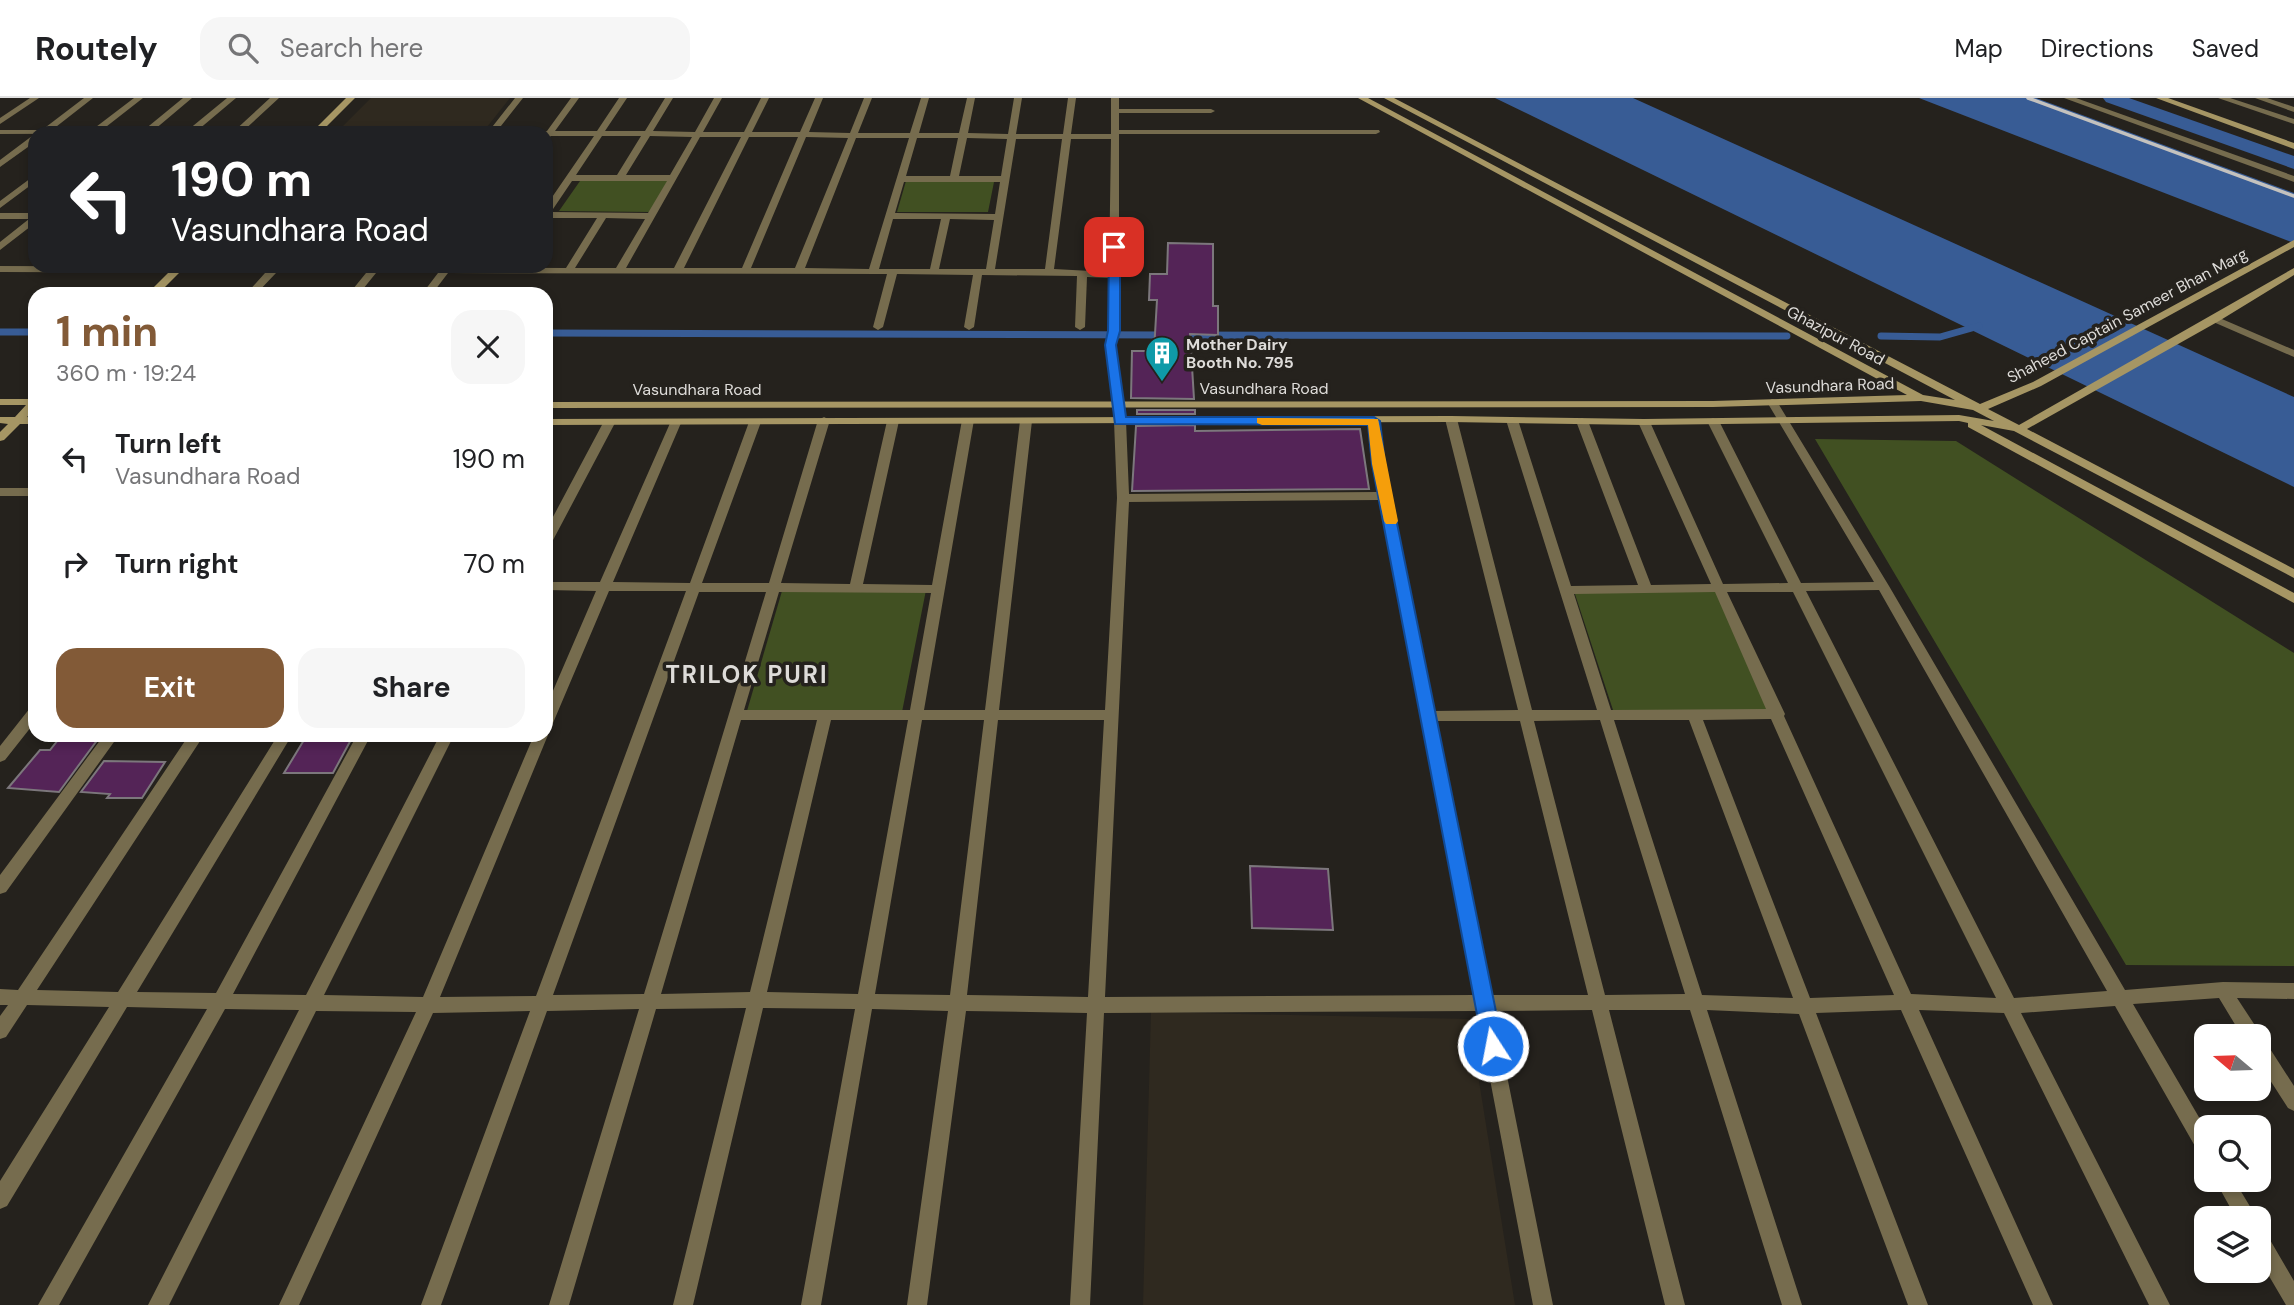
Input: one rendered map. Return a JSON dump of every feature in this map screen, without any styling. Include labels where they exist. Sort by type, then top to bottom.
[{"type":"street","points":[[0,122],[34,98]]},
{"type":"street","points":[[51,126],[89,98]]},
{"type":"street","points":[[102,126],[139,98]]},
{"type":"street","points":[[153,126],[188,98]]},
{"type":"street","points":[[199,126],[232,98]]},
{"type":"street","points":[[244,126],[275,98]]},
{"type":"street","points":[[323,126],[351,98]]},
{"type":"street","points":[[497,126],[519,98]]},
{"type":"street","points":[[553,126],[575,98]]},
{"type":"street","points":[[553,203],[623,98]]},
{"type":"street","points":[[620,177],[669,98]]},
{"type":"street","points":[[620,270],[718,98]]},
{"type":"street","points":[[678,270],[765,98]]},
{"type":"street","points":[[745,272],[819,98]]},
{"type":"street","points":[[799,271],[868,98]]},
{"type":"street","points":[[873,271],[925,98]]},
{"type":"street","points":[[954,179],[971,98]]},
{"type":"street","points":[[990,272],[1018,98]]},
{"type":"street","points":[[1049,272],[1072,98]]},
{"type":"street","points":[[1080,1305],[1123,498],[1120,421],[1111,345],[1114,331],[1115,98]]},
{"type":"street","name":"Ghazipur Road","points":[[1363,98],[2294,599]]},
{"type":"street","name":"Ghazipur Road","points":[[1388,98],[2294,575]]},
{"type":"street","points":[[2068,98],[2294,179]]},
{"type":"street","points":[[2160,98],[2294,146]]},
{"type":"street","points":[[2222,98],[2294,122]]},
{"type":"street","points":[[2259,98],[2294,110]]},
{"type":"street","points":[[1115,111],[1211,111]]},
{"type":"street","points":[[0,132],[28,132]]},
{"type":"street","points":[[553,134],[1115,135],[1376,132]]},
{"type":"street","points":[[0,164],[28,143]]},
{"type":"street","points":[[569,178],[673,178]]},
{"type":"street","points":[[901,179],[1005,179]]},
{"type":"street","points":[[0,205],[28,183]]},
{"type":"street","points":[[553,214],[651,216]]},
{"type":"street","points":[[0,216],[28,217]]},
{"type":"street","points":[[569,270],[603,216]]},
{"type":"street","points":[[890,216],[999,217]]},
{"type":"street","points":[[934,271],[946,216]]},
{"type":"street","points":[[0,247],[28,223]]},
{"type":"street","name":"Shaheed Captain Sameer Bhan Marg","points":[[1981,408],[2037,384],[2290,245]]},
{"type":"street","points":[[0,269],[28,267]]},
{"type":"street","points":[[553,269],[1049,272],[1114,275]]},
{"type":"street","points":[[878,327],[893,271]]},
{"type":"street","points":[[1959,418],[2020,429],[2215,319],[2294,271]]},
{"type":"street","points":[[969,327],[978,272]]},
{"type":"street","points":[[159,287],[174,273]]},
{"type":"street","points":[[257,287],[270,273]]},
{"type":"street","points":[[361,287],[376,273]]},
{"type":"street","points":[[432,287],[443,273]]},
{"type":"street","points":[[1080,327],[1082,273]]},
{"type":"street","points":[[2215,319],[2294,354]]},
{"type":"street","name":"Vasundhara Road","points":[[553,405],[1772,402],[1921,398],[1981,408]]},
{"type":"street","points":[[0,402],[28,402]]},
{"type":"street","points":[[1772,402],[1883,586],[2194,1127]]},
{"type":"street","points":[[0,438],[28,409]]},
{"type":"street","name":"Vasundhara Road","points":[[553,422],[1451,419],[1644,422],[1959,418]]},
{"type":"street","points":[[1451,419],[1675,1305]]},
{"type":"street","points":[[0,420],[28,421]]},
{"type":"street","points":[[559,1305],[824,420]]},
{"type":"street","points":[[811,1305],[968,420]]},
{"type":"street","points":[[1512,420],[1792,1305]]},
{"type":"street","points":[[856,588],[893,421]]},
{"type":"street","points":[[917,1305],[958,1003],[989,716],[1026,421]]},
{"type":"street","points":[[1374,421],[1378,464],[1544,1305]]},
{"type":"street","points":[[1582,421],[1646,589]]},
{"type":"street","points":[[1713,421],[2160,1305]]},
{"type":"street","points":[[431,1305],[755,422]]},
{"type":"street","points":[[1644,422],[2043,1305]]},
{"type":"street","points":[[553,529],[609,423]]},
{"type":"street","points":[[553,706],[675,423]]},
{"type":"street","points":[[0,492],[28,492]]},
{"type":"street","points":[[1123,498],[1386,496]]},
{"type":"street","points":[[553,586],[937,589]]},
{"type":"street","points":[[1564,590],[1883,586]]},
{"type":"street","points":[[737,715],[1111,715]]},
{"type":"street","points":[[683,1305],[825,715]]},
{"type":"street","points":[[1694,715],[1918,1305]]},
{"type":"street","points":[[1428,716],[1778,715]]},
{"type":"street","points":[[0,756],[28,721]]},
{"type":"street","points":[[0,887],[107,742]]},
{"type":"street","points":[[0,1031],[192,742]]},
{"type":"street","points":[[0,1199],[125,1000],[281,742]]},
{"type":"street","points":[[48,1305],[220,1002],[360,742]]},
{"type":"street","points":[[158,1305],[443,742]]},
{"type":"street","points":[[289,1305],[428,1005],[538,742]]},
{"type":"street","points":[[2223,990],[2244,1024]]},
{"type":"street","points":[[0,997],[220,1002],[312,1000],[428,1005],[542,1001],[758,1000],[1096,1005],[1695,1002],[1804,1006],[1907,1002],[2010,1006],[2223,990],[2294,991]]},
{"type":"street","points":[[2272,1067],[2294,1102]]},
{"type":"street","points":[[2271,1261],[2294,1300]]},
{"type":"shaded area","points":[[371,98],[510,98],[488,126],[343,126]]},
{"type":"shaded area","points":[[1151,1012],[1469,1019],[1515,1305],[1143,1305]]},
{"type":"green space","points":[[580,181],[668,181],[650,212],[559,211]]},
{"type":"green space","points":[[906,181],[994,182],[988,212],[897,212]]},
{"type":"green space","points":[[1815,439],[1956,441],[2294,653],[2294,966],[2126,965]]},
{"type":"green space","points":[[926,590],[902,712],[747,711],[782,591]]},
{"type":"green space","points":[[1717,590],[1768,712],[1613,710],[1574,591]]},
{"type":"water","points":[[1495,98],[1633,98],[2294,397],[2294,487]]},
{"type":"water","points":[[1919,98],[2036,98],[2294,193],[2294,243]]},
{"type":"building","points":[[1168,243],[1213,244],[1213,306],[1218,306],[1218,335],[1190,334],[1194,399],[1131,398],[1132,351],[1154,351],[1157,300],[1149,300],[1150,274],[1167,274]]},
{"type":"building","points":[[1137,410],[1195,410],[1195,414],[1137,414]]},
{"type":"building","points":[[1195,425],[1195,431],[1360,429],[1369,489],[1132,491],[1136,426]]},
{"type":"building","points":[[56,742],[96,742],[59,792],[8,788],[40,750],[50,750]]},
{"type":"building","points":[[303,742],[350,742],[333,773],[284,773]]},
{"type":"building","points":[[104,761],[165,762],[142,798],[107,798],[110,794],[81,792]]},
{"type":"building","points":[[1250,866],[1328,869],[1333,930],[1252,928]]},
{"type":"waterway","points":[[2112,98],[2294,163]]},
{"type":"waterway","points":[[1881,336],[1940,337],[1979,326]]},
{"type":"waterway","points":[[0,332],[28,332]]},
{"type":"waterway","points":[[553,333],[1164,335]]},
{"type":"waterway","points":[[1181,335],[1787,336]]},
{"type":"railway","points":[[2028,98],[2294,196]]},
{"type":"slow traffic","points":[[1262,421],[1374,421],[1378,464],[1391,521]]},
{"type":"place","name":"Mother Dairy Booth No. 795","points":[[1162,383]]},
{"type":"district","name":"TRILOK PURI","points":[[747,675]]},
{"type":"route","points":[[1114,247],[1114,331],[1111,345],[1120,421],[1374,421],[1378,464],[1493,1046]]}]
